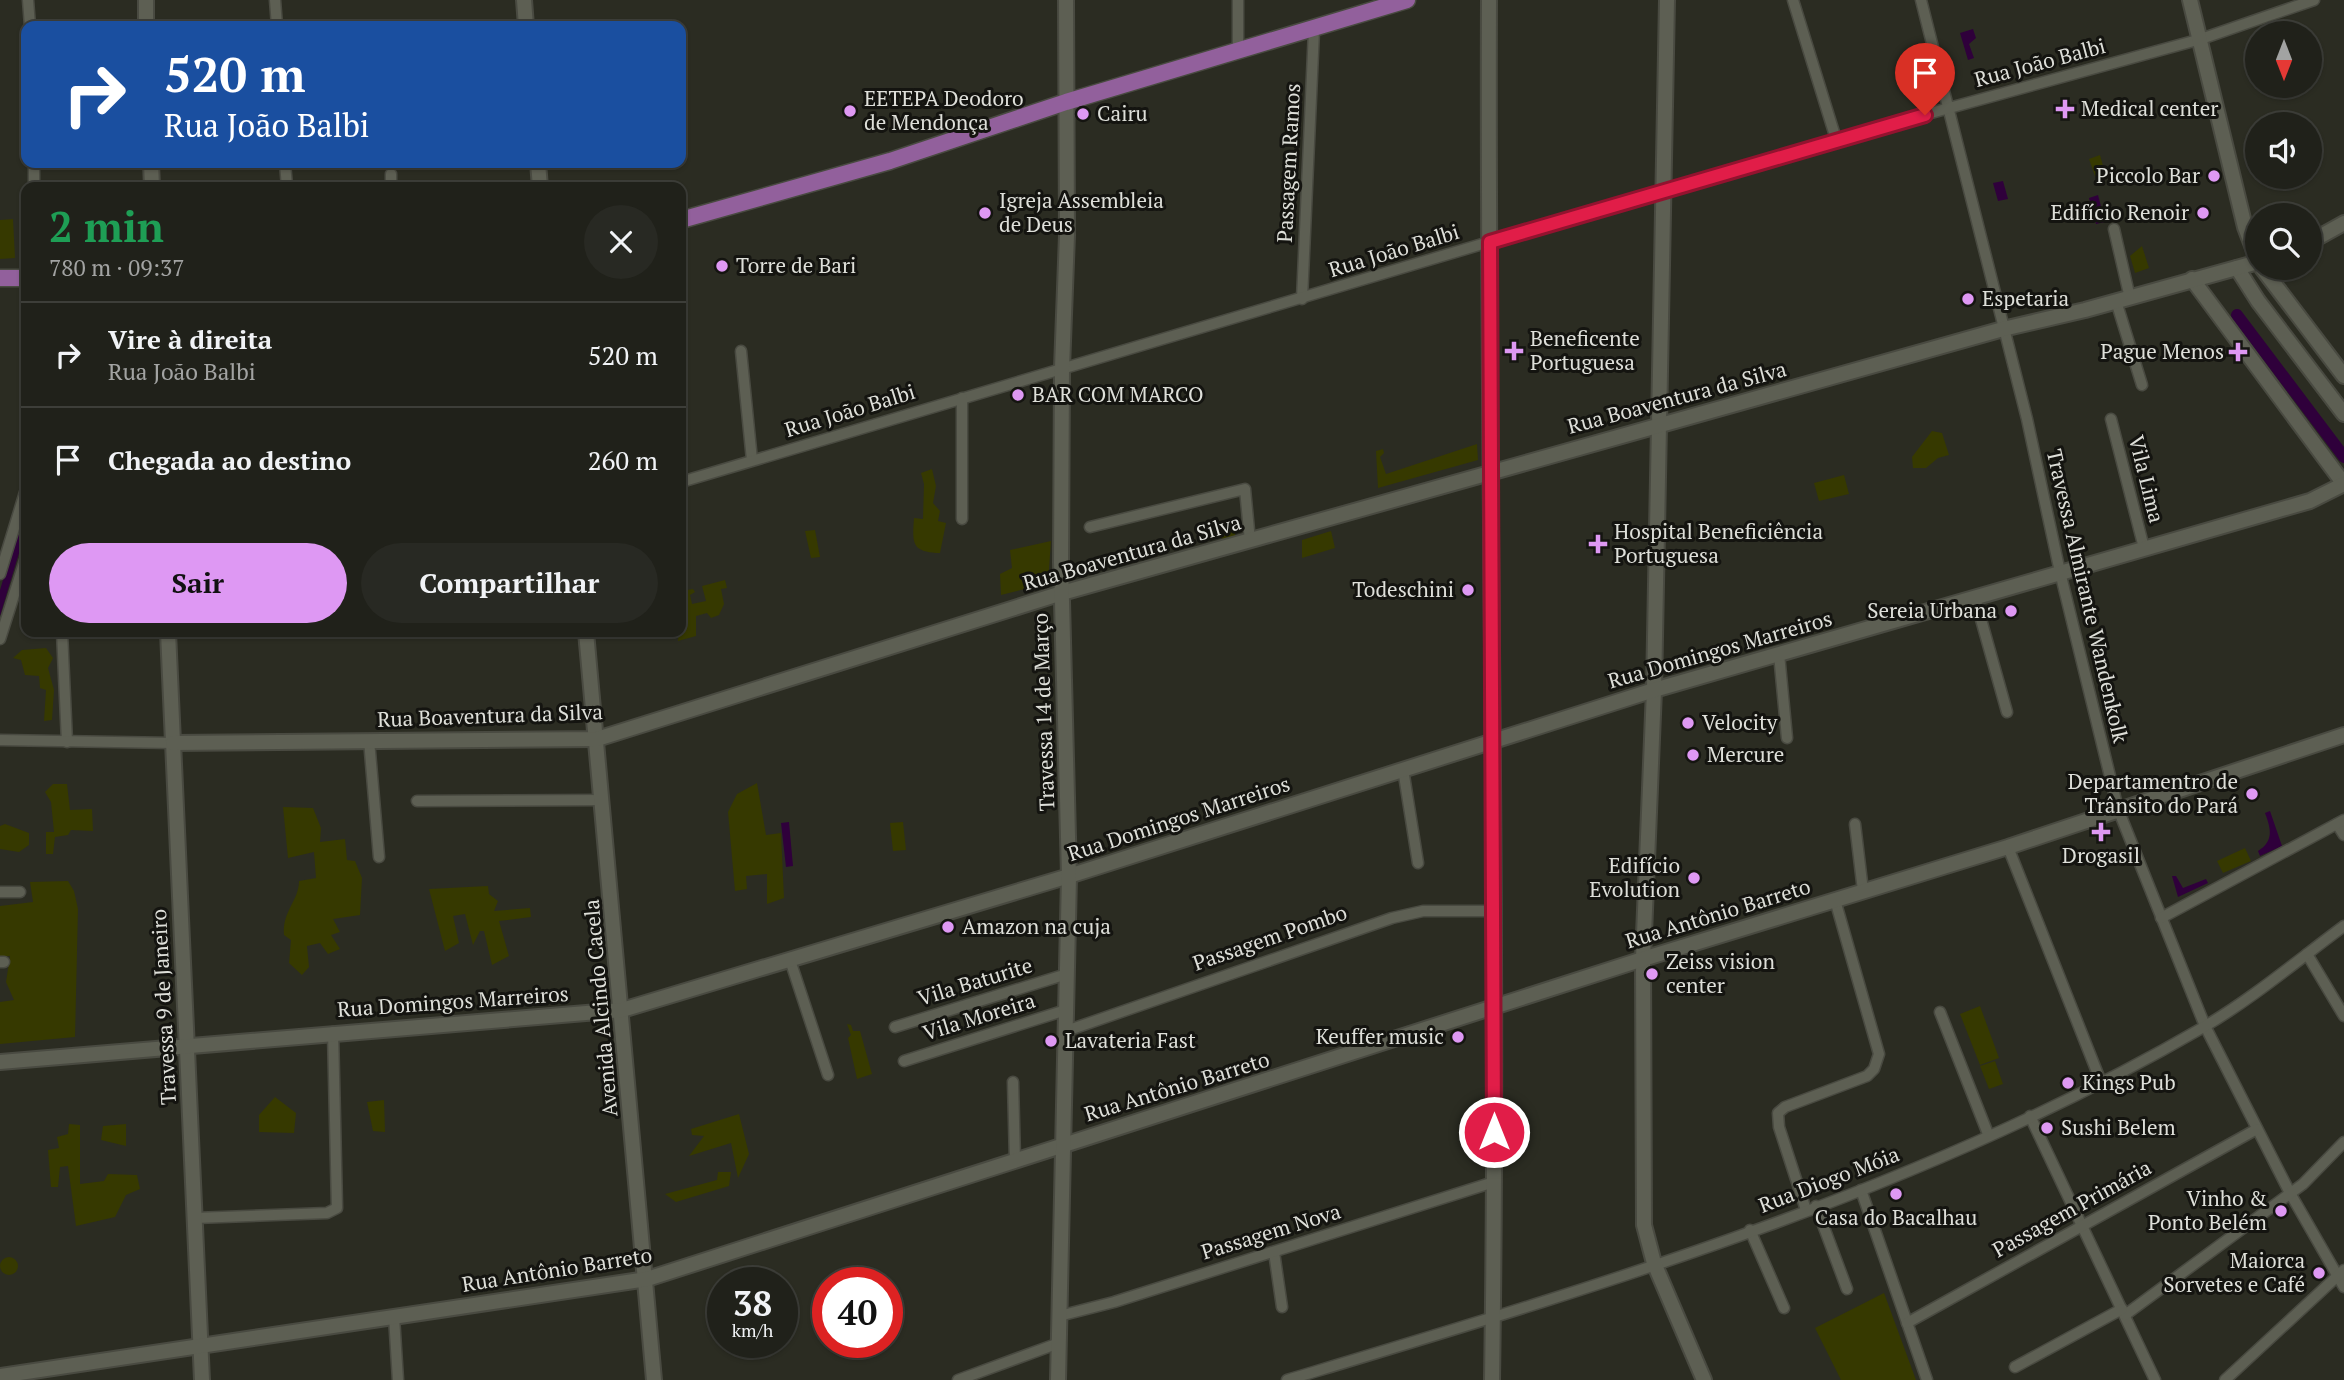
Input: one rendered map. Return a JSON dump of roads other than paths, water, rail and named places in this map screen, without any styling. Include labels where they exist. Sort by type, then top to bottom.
[{"type":"main road","points":[[686,219],[890,161],[1066,102],[1407,0]]},
{"type":"main road","points":[[0,278],[21,278]]},
{"type":"street","points":[[28,0],[30,21]]},
{"type":"street","points":[[146,0],[146,21]]},
{"type":"street","points":[[275,0],[277,21]]},
{"type":"street","points":[[524,0],[526,21]]},
{"type":"street","name":"Travessa 14 de Março","points":[[1058,1380],[1069,876],[1062,593],[1066,0]]},
{"type":"street","points":[[1238,0],[1238,51]]},
{"type":"street","points":[[1489,0],[1491,741],[1495,1009],[1492,1380]]},
{"type":"street","points":[[1667,0],[1654,690],[1643,959],[1644,1226],[1654,1263],[1704,1380]]},
{"type":"street","points":[[1793,0],[1836,139]]},
{"type":"street","name":"Travessa Almirante Wandenkolk","points":[[1921,0],[2027,419],[2060,572],[2118,809],[2205,1026],[2290,1193],[2341,1274],[2344,1287]]},
{"type":"street","points":[[2190,0],[2245,227]]},
{"type":"street","name":"Rua João Balbi","points":[[686,480],[1836,139],[2201,39],[2314,0]]},
{"type":"street","name":"Passagem Ramos","points":[[1302,299],[1314,30]]},
{"type":"street","points":[[391,174],[391,182]]},
{"type":"street","points":[[2322,235],[2344,223]]},
{"type":"street","points":[[2114,229],[2123,300],[2142,385]]},
{"type":"street","name":"Rua Boaventura da Silva","points":[[0,740],[173,743],[597,738],[1062,593],[1659,424],[2245,266]]},
{"type":"street","points":[[2237,268],[2258,301],[2344,415]]},
{"type":"street","points":[[2192,279],[2344,484]]},
{"type":"street","points":[[2271,280],[2344,376]]},
{"type":"street","points":[[2284,333],[2322,347]]},
{"type":"street","points":[[741,351],[752,460]]},
{"type":"street","points":[[962,398],[962,519]]},
{"type":"street","name":"Vila Lima","points":[[2111,419],[2144,548]]},
{"type":"street","name":"Rua Domingos Marreiros","points":[[0,1062],[333,1032],[622,1010],[1069,876],[1654,690],[2310,501],[2344,484]]},
{"type":"street","points":[[1090,527],[1245,489],[1250,541]]},
{"type":"street","points":[[0,574],[21,515]]},
{"type":"street","points":[[0,639],[21,573]]},
{"type":"street","points":[[1975,598],[2007,712]]},
{"type":"street","points":[[62,637],[67,742]]},
{"type":"street","name":"Travessa 9 de Janeiro","points":[[168,637],[202,1380]]},
{"type":"street","name":"Avenida Alcindo Cacela","points":[[587,637],[647,1279],[654,1380]]},
{"type":"street","points":[[1779,654],[1787,738]]},
{"type":"street","name":"Rua Antônio Barreto","points":[[0,1376],[647,1279],[1495,1009],[1643,959],[2008,847],[2344,736]]},
{"type":"street","points":[[369,740],[379,857]]},
{"type":"street","points":[[1403,769],[1418,863]]},
{"type":"street","points":[[417,801],[603,800]]},
{"type":"street","points":[[2161,918],[2341,822],[2344,835]]},
{"type":"street","points":[[1855,824],[1863,891]]},
{"type":"street","points":[[2008,847],[2101,1082]]},
{"type":"street","points":[[0,892],[20,892]]},
{"type":"street","points":[[1835,900],[1879,1054],[1874,1069],[1867,1076],[1785,1107],[1778,1113],[1779,1127],[1847,1290]]},
{"type":"street","name":"Passagem Pombo","points":[[1066,1031],[1392,918],[1423,911],[1493,911]]},
{"type":"street","name":"Rua Diogo Móia","points":[[1287,1380],[1493,1318],[1861,1190],[2030,1116],[2101,1082],[2205,1026],[2344,926]]},
{"type":"street","points":[[2306,954],[2344,1016]]},
{"type":"street","points":[[790,960],[828,1075]]},
{"type":"street","name":"Vila Baturite","points":[[895,1027],[1067,974]]},
{"type":"street","name":"Vila Moreira","points":[[904,1061],[1066,1010]]},
{"type":"street","points":[[1940,1012],[1989,1134]]},
{"type":"street","points":[[195,1218],[327,1213],[337,1208],[333,1032]]},
{"type":"street","points":[[1013,1082],[1015,1161]]},
{"type":"street","points":[[2030,1116],[2155,1380]]},
{"type":"street","name":"Passagem Primária","points":[[1907,1323],[2257,1129]]},
{"type":"street","points":[[2015,1367],[2124,1312],[2290,1193],[2344,1142]]},
{"type":"street","name":"Passagem Nova","points":[[1059,1316],[1114,1302],[1494,1182]]},
{"type":"street","points":[[1861,1190],[1927,1380]]},
{"type":"street","points":[[1750,1230],[1784,1308]]},
{"type":"street","points":[[1274,1252],[1282,1307]]},
{"type":"street","points":[[2225,1380],[2341,1274]]},
{"type":"street","points":[[394,1317],[398,1380]]},
{"type":"street","points":[[958,1380],[1059,1343]]},
{"type":"waterway","points":[[2237,315],[2344,457]]},
{"type":"place","name":"Medical center","points":[[2065,109]]},
{"type":"place","name":"EETEPA Deodoro de Mendonça","points":[[850,111]]},
{"type":"place","name":"Cairu","points":[[1083,114]]},
{"type":"place","name":"Piccolo Bar","points":[[2214,176]]},
{"type":"place","name":"Igreja Assembleia de Deus","points":[[985,213]]},
{"type":"place","name":"Edifício Renoir","points":[[2203,213]]},
{"type":"place","name":"Torre de Bari","points":[[722,266]]},
{"type":"place","name":"Espetaria","points":[[1968,299]]},
{"type":"place","name":"Beneficente Portuguesa","points":[[1514,351]]},
{"type":"place","name":"Pague Menos","points":[[2238,352]]},
{"type":"place","name":"BAR COM MARCO","points":[[1018,395]]},
{"type":"place","name":"Hospital Beneficiência Portuguesa","points":[[1598,544]]},
{"type":"place","name":"Todeschini","points":[[1468,590]]},
{"type":"place","name":"Sereia Urbana","points":[[2011,611]]},
{"type":"place","name":"Velocity","points":[[1688,723]]},
{"type":"place","name":"Mercure","points":[[1693,755]]},
{"type":"place","name":"Departamentro de Trânsito do Pará","points":[[2252,794]]},
{"type":"place","name":"Drogasil","points":[[2101,832]]},
{"type":"place","name":"Edifício Evolution","points":[[1694,878]]},
{"type":"place","name":"Amazon na cuja","points":[[948,927]]},
{"type":"place","name":"Zeiss vision center","points":[[1652,974]]},
{"type":"place","name":"Keuffer music","points":[[1458,1037]]},
{"type":"place","name":"Lavateria Fast","points":[[1051,1041]]},
{"type":"place","name":"Kings Pub","points":[[2068,1083]]},
{"type":"place","name":"Sushi Belem","points":[[2047,1128]]},
{"type":"place","name":"Casa do Bacalhau","points":[[1896,1194]]},
{"type":"place","name":"Vinho & Ponto Belém","points":[[2281,1211]]},
{"type":"place","name":"Maiorca Sorvetes e Café","points":[[2319,1273]]}]
